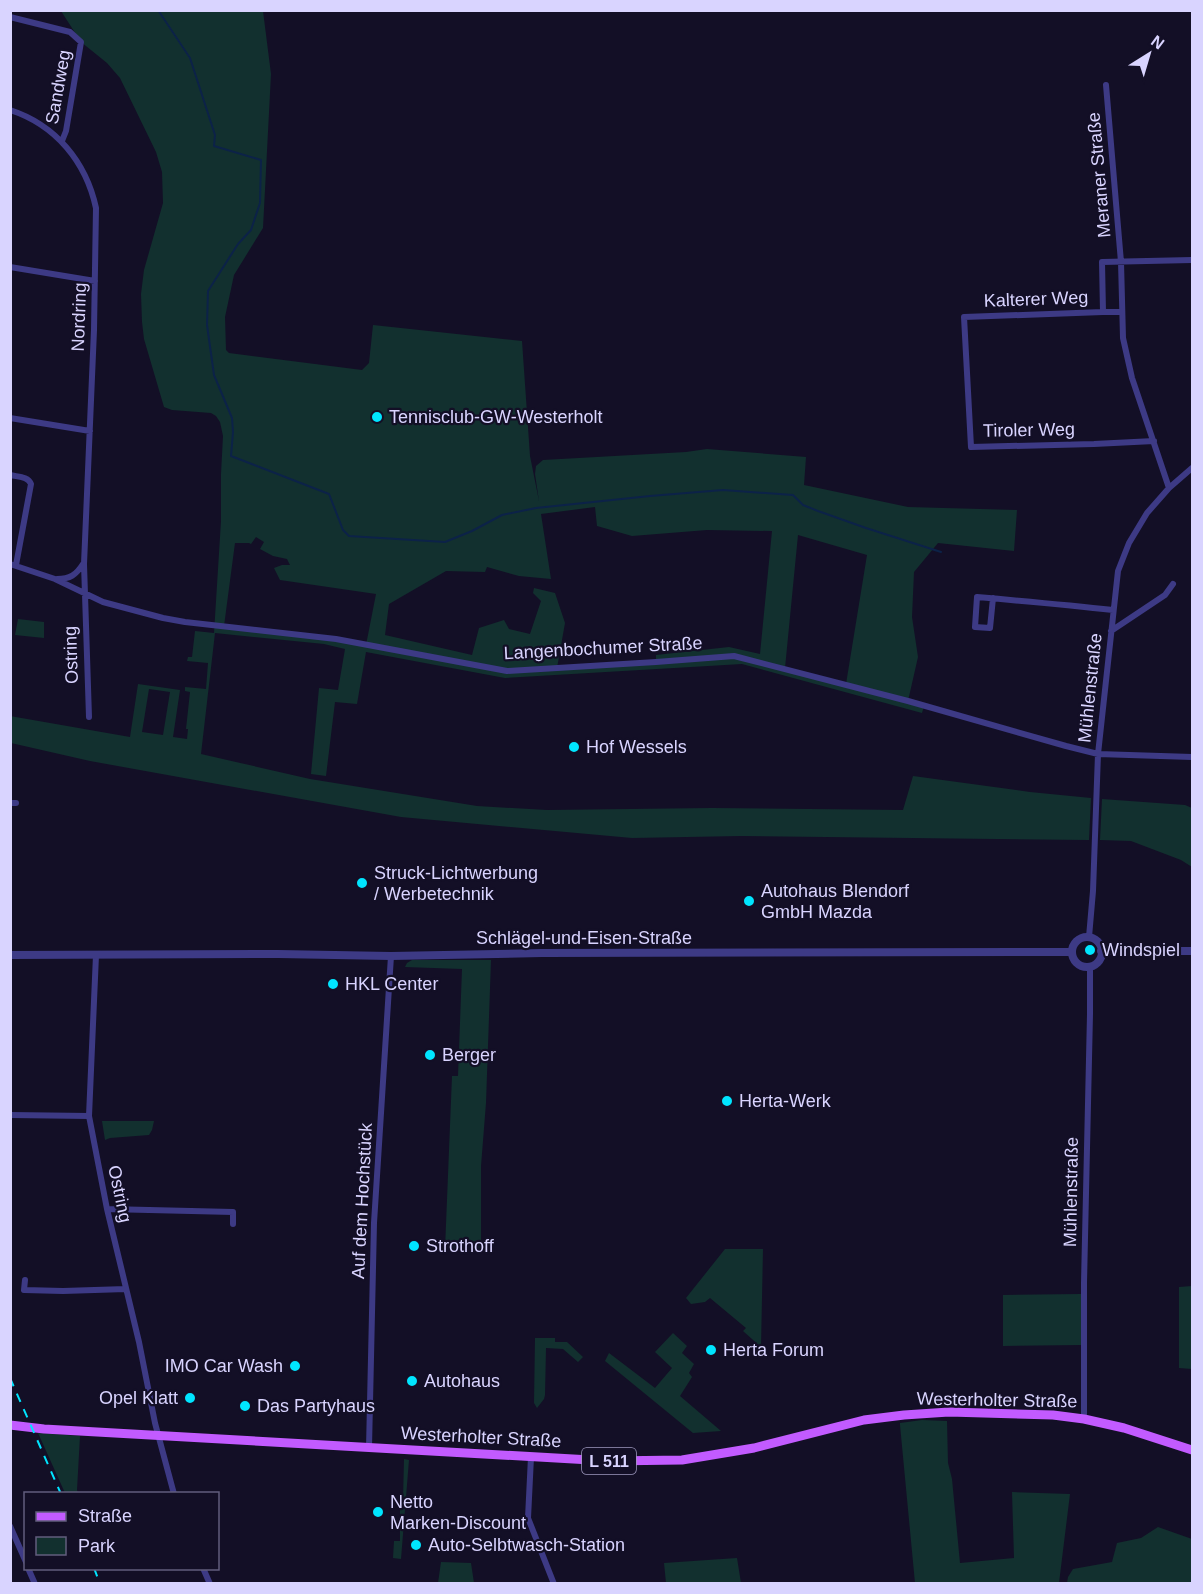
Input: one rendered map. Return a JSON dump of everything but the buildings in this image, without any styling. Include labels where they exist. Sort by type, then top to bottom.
[{"type":"main road","name":"Westerholter Straße","points":[[10,1425],[44,1429],[531,1457],[608,1461],[682,1460],[746,1450],[864,1420],[949,1412],[1053,1415],[1084,1419],[1124,1428],[1192,1450]]},
{"type":"street","name":"Sandweg","points":[[10,17],[70,32],[81,42],[66,131],[62,141]]},
{"type":"street","name":"Meraner Straße","points":[[1106,85],[1121,262],[1123,338],[1132,378],[1169,488]]},
{"type":"street","name":"Nordring","points":[[10,110],[33,119],[62,141],[82,167],[93,192],[97,218],[84,592]]},
{"type":"street","points":[[1121,262],[1192,260]]},
{"type":"street","name":"Meraner Straße","points":[[1103,312],[1102,262],[1121,262]]},
{"type":"street","points":[[10,267],[95,281]]},
{"type":"street","points":[[1103,312],[1122,312]]},
{"type":"street","name":"Kalterer Weg","points":[[965,345],[964,317],[1103,312]]},
{"type":"street","name":"Tiroler Weg","points":[[965,345],[970,447],[1154,441]]},
{"type":"street","points":[[10,418],[90,431]]},
{"type":"street","name":"Mühlenstraße","points":[[1089,937],[1098,753],[1118,572],[1129,543],[1147,513],[1169,488],[1192,468]]},
{"type":"street","name":"Langenbochumer Straße","points":[[10,476],[26,478],[31,484],[13,564],[55,579],[103,602],[163,618],[336,639],[507,671],[734,656],[847,684],[1066,746],[1098,753],[1192,757]]},
{"type":"street","points":[[55,579],[72,577],[84,564]]},
{"type":"street","points":[[1111,632],[1165,595],[1173,584]]},
{"type":"street","name":"Ostring","points":[[84,592],[89,717]]},
{"type":"street","points":[[993,598],[990,628],[975,627],[977,597],[993,598],[1113,610]]},
{"type":"street","points":[[1089,937],[1097,941],[1101,951],[1098,960],[1090,966],[1077,963],[1072,952],[1077,940],[1089,937]]},
{"type":"street","points":[[1101,951],[1192,951]]},
{"type":"street","name":"Schlägel-und-Eisen-Straße","points":[[10,955],[391,956],[554,953],[1072,952]]},
{"type":"street","name":"Ostring","points":[[96,955],[89,1116],[107,1209],[139,1342],[158,1435],[173,1492]]},
{"type":"street","name":"Auf dem Hochstück","points":[[369,1448],[374,1223],[391,956]]},
{"type":"street","name":"Mühlenstraße","points":[[1084,1419],[1090,966]]},
{"type":"street","points":[[10,1115],[89,1116]]},
{"type":"street","points":[[107,1209],[233,1212],[233,1224]]},
{"type":"street","points":[[25,1280],[24,1290],[126,1289]]},
{"type":"street","points":[[531,1457],[528,1518],[554,1584]]},
{"type":"street","points":[[10,1526],[24,1558]]},
{"type":"street","points":[[28,1570],[34,1584]]},
{"type":"street","points":[[203,1570],[210,1584]]},
{"type":"green space","points":[[61,11],[263,11],[271,74],[263,228],[234,275],[225,317],[226,350],[229,353],[362,370],[369,363],[373,325],[522,341],[530,456],[539,501],[535,474],[536,466],[543,460],[707,449],[806,457],[804,485],[908,507],[1017,510],[1014,551],[938,543],[914,572],[912,617],[918,657],[908,701],[924,706],[922,713],[742,664],[505,678],[366,652],[357,704],[335,702],[326,776],[311,774],[319,688],[338,690],[345,649],[324,644],[215,633],[201,754],[310,779],[477,806],[547,810],[712,808],[903,810],[913,776],[1091,798],[1089,840],[741,836],[632,838],[401,817],[90,761],[11,743],[10,716],[130,737],[138,684],[180,690],[173,737],[187,739],[190,692],[185,691],[185,687],[206,689],[208,663],[187,661],[188,657],[192,657],[195,631],[214,633],[221,521],[223,436],[220,422],[211,413],[172,410],[164,407],[144,339],[141,294],[144,270],[163,203],[162,172],[156,152],[120,78],[107,63],[81,42]],"holes":[[[595,507],[597,526],[632,536],[707,530],[772,531],[760,654],[729,647],[656,655],[656,662],[557,668],[565,623],[555,593],[534,588],[533,593],[541,601],[530,634],[509,629],[504,620],[479,628],[472,655],[385,635],[389,604],[446,571],[485,572],[487,567],[519,576],[551,579],[541,514]],[[798,535],[867,555],[846,684],[785,668]],[[256,537],[264,542],[260,549],[273,556],[287,559],[290,565],[274,568],[280,580],[376,594],[366,645],[224,626],[235,543],[251,544]],[[149,689],[170,692],[163,735],[142,732]]]},
{"type":"green space","points":[[18,619],[44,622],[44,638],[15,635]]},
{"type":"green space","points":[[1102,799],[1185,805],[1192,808],[1192,867],[1181,860],[1131,841],[1100,840]]},
{"type":"green space","points":[[412,960],[491,960],[486,1103],[481,1166],[481,1253],[445,1249],[452,1076],[458,1076],[462,969],[405,967]]},
{"type":"green space","points":[[102,1121],[154,1121],[149,1135],[105,1140]]},
{"type":"green space","points":[[725,1249],[763,1249],[761,1347],[743,1331],[746,1328],[710,1298],[705,1302],[691,1304],[686,1298]]},
{"type":"green space","points":[[1192,1286],[1192,1369],[1179,1368],[1179,1287]]},
{"type":"green space","points":[[1081,1294],[1081,1345],[1003,1346],[1003,1295]]},
{"type":"green space","points":[[673,1333],[687,1346],[682,1353],[694,1364],[689,1373],[692,1377],[680,1396],[721,1431],[693,1433],[605,1361],[609,1353],[655,1388],[672,1368],[655,1352]]},
{"type":"green space","points":[[535,1338],[555,1338],[555,1342],[567,1342],[583,1357],[578,1362],[563,1349],[546,1348],[545,1395],[537,1408],[534,1403]]},
{"type":"green space","points":[[922,1420],[947,1421],[948,1463],[952,1479],[960,1563],[1014,1558],[1012,1492],[1070,1494],[1059,1583],[915,1583],[900,1423]]},
{"type":"green space","points":[[38,1433],[80,1436],[78,1492],[65,1492]]},
{"type":"green space","points":[[404,1459],[409,1460],[401,1559],[393,1558],[394,1541],[400,1541],[400,1500],[403,1500]]},
{"type":"green space","points":[[1158,1527],[1192,1539],[1192,1583],[1067,1583],[1073,1569],[1112,1562],[1117,1543],[1141,1538]]},
{"type":"green space","points":[[737,1558],[741,1583],[666,1583],[664,1563]]},
{"type":"green space","points":[[441,1562],[471,1563],[474,1583],[438,1583]]},
{"type":"waterway","points":[[158,10],[190,58],[215,135],[214,146],[261,160],[260,203],[251,230],[238,244],[208,291],[207,325],[214,375],[232,418],[231,456],[329,494],[343,530],[349,536],[445,542],[502,515],[536,508],[723,490],[793,495],[803,505],[818,511],[941,552]]},
{"type":"railway","points":[[10,1378],[60,1492]]},
{"type":"railway","points":[[95,1570],[100,1584]]},
{"type":"place","name":"Tennisclub-GW-Westerholt","points":[[377,417]]},
{"type":"place","name":"Hof Wessels","points":[[574,747]]},
{"type":"place","name":"Struck-Lichtwerbung / Werbetechnik","points":[[362,883]]},
{"type":"place","name":"Autohaus Blendorf GmbH Mazda","points":[[749,901]]},
{"type":"place","name":"Windspiel","points":[[1090,950]]},
{"type":"place","name":"HKL Center","points":[[333,984]]},
{"type":"place","name":"Berger","points":[[430,1055]]},
{"type":"place","name":"Herta-Werk","points":[[727,1101]]},
{"type":"place","name":"Strothoff","points":[[414,1246]]},
{"type":"place","name":"Herta Forum","points":[[711,1350]]},
{"type":"place","name":"IMO Car Wash","points":[[295,1366]]},
{"type":"place","name":"Autohaus","points":[[412,1381]]},
{"type":"place","name":"Opel Klatt","points":[[190,1398]]},
{"type":"place","name":"Das Partyhaus","points":[[245,1406]]},
{"type":"place","name":"Netto Marken-Discount","points":[[378,1512]]},
{"type":"place","name":"Auto-Selbtwasch-Station","points":[[416,1545]]}]
